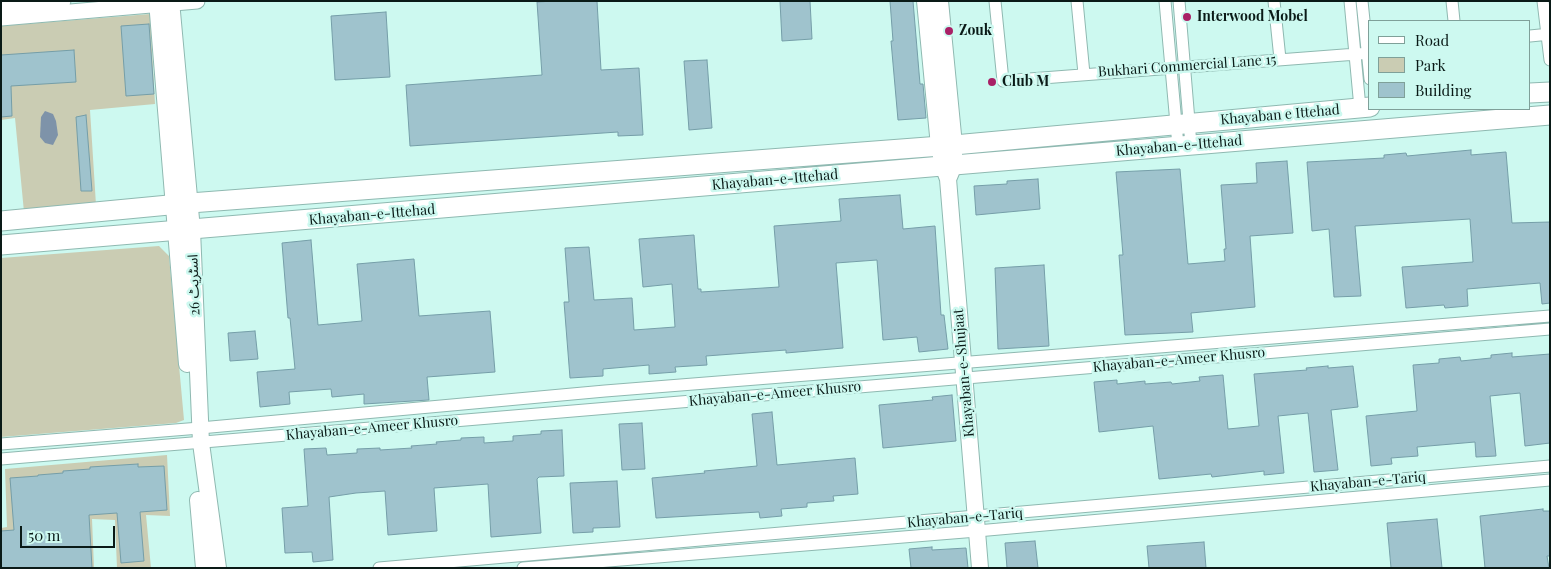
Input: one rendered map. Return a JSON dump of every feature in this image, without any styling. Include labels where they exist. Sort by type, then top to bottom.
[{"type":"main road","points":[[925,1],[945,145]]},
{"type":"main road","points":[[940,1],[945,145]]},
{"type":"main road","name":"اسٹریٹ 26","points":[[164,2],[185,230],[204,568]]},
{"type":"main road","points":[[1531,93],[1550,92]]},
{"type":"main road","name":"Khayaban e Ittehad","points":[[1183,124],[1365,107]]},
{"type":"main road","name":"Khayaban-e-Ittehad","points":[[1,245],[948,168],[1550,115]]},
{"type":"main road","name":"Khayaban-e-Ittehad","points":[[1,221],[182,203],[945,145],[1183,124]]},
{"type":"main road","points":[[945,145],[957,148],[955,154],[958,161],[948,168],[934,163],[935,156],[932,149],[945,145]]},
{"type":"main road","name":"Khayaban-e-Shujaat","points":[[948,168],[980,568]]},
{"type":"main road","name":"اسٹریٹ 26","points":[[196,436],[218,568]]},
{"type":"street","points":[[1,8],[197,1]]},
{"type":"street","name":"Bukhari Commercial Lane 15","points":[[995,1],[1004,81],[1368,53]]},
{"type":"street","points":[[1078,1],[1084,74]]},
{"type":"street","points":[[1165,1],[1170,69],[1183,124]]},
{"type":"street","points":[[1179,1],[1185,68],[1183,124],[1185,146]]},
{"type":"street","points":[[1274,1],[1280,59]]},
{"type":"street","points":[[1350,1],[1355,54],[1365,107]]},
{"type":"street","points":[[1362,1],[1368,53]]},
{"type":"street","points":[[1452,1],[1454,20]]},
{"type":"street","points":[[1543,1],[1550,60]]},
{"type":"street","points":[[1,18],[62,5]]},
{"type":"street","points":[[1531,36],[1548,34]]},
{"type":"street","name":"Khayaban-e-Ameer Khusro","points":[[1,444],[196,436],[644,405],[964,371],[1550,316]]},
{"type":"street","name":"Khayaban-e-Ameer Khusro","points":[[1,459],[645,388],[964,371],[1550,329]]},
{"type":"street","points":[[644,405],[639,402],[638,396],[640,391],[645,388]]},
{"type":"street","points":[[614,391],[619,392],[623,398],[620,405],[616,407]]},
{"type":"street","name":"Khayaban-e-Tariq","points":[[523,568],[1550,466]]},
{"type":"street","points":[[1534,468],[1529,472],[1528,476],[1535,482]]},
{"type":"street","points":[[1492,471],[1500,475],[1500,482],[1497,485]]},
{"type":"street","name":"Khayaban-e-Tariq","points":[[379,568],[442,565],[620,548],[977,524],[1550,480]]},
{"type":"street","points":[[618,560],[614,558],[613,554],[616,548],[620,548]]},
{"type":"green space","points":[[150,14],[155,104],[90,110],[96,205],[24,212],[15,118],[1,120],[1,26]]},
{"type":"green space","points":[[159,246],[169,256],[184,420],[176,423],[1,437],[1,258]]},
{"type":"green space","points":[[167,455],[170,516],[146,515],[151,568],[117,568],[115,520],[92,519],[94,568],[1,568],[1,528],[7,527],[5,469]]},
{"type":"water","points":[[45,111],[53,114],[56,121],[58,135],[53,145],[45,143],[40,137],[41,117]]},
{"type":"building","points":[[597,1],[601,70],[639,68],[643,135],[618,136],[618,132],[410,146],[406,85],[542,75],[537,2]]},
{"type":"building","points":[[780,1],[810,1],[812,39],[782,41]]},
{"type":"building","points":[[890,1],[913,1],[920,84],[923,84],[926,118],[898,120],[891,41],[893,41]]},
{"type":"building","points":[[386,12],[390,77],[335,80],[331,16]]},
{"type":"building","points":[[149,24],[154,94],[126,96],[121,26]]},
{"type":"building","points":[[74,50],[76,82],[11,86],[12,116],[1,117],[1,55]]},
{"type":"building","points":[[707,60],[712,128],[689,130],[684,61]]},
{"type":"building","points":[[86,115],[92,191],[81,191],[76,117]]},
{"type":"building","points":[[1471,150],[1471,155],[1506,152],[1512,223],[1550,222],[1550,303],[1542,304],[1540,283],[1467,289],[1468,306],[1445,308],[1444,305],[1406,308],[1402,267],[1473,262],[1470,219],[1355,226],[1361,296],[1334,297],[1329,229],[1312,231],[1307,162],[1384,158],[1384,155],[1406,153],[1407,156]]},
{"type":"building","points":[[1287,161],[1293,233],[1250,236],[1255,307],[1191,313],[1193,332],[1125,335],[1119,255],[1123,255],[1116,172],[1180,169],[1188,264],[1225,261],[1224,249],[1226,249],[1221,185],[1257,183],[1256,163]]},
{"type":"building","points":[[1038,179],[1040,209],[976,215],[974,186],[1007,184],[1007,181]]},
{"type":"building","points":[[900,195],[903,229],[935,226],[941,315],[944,315],[948,349],[919,352],[917,337],[883,340],[877,260],[836,263],[843,348],[786,353],[786,350],[706,356],[707,365],[675,367],[676,372],[649,374],[649,365],[603,369],[603,376],[570,378],[564,302],[569,302],[565,248],[589,247],[594,300],[632,298],[634,330],[675,327],[672,284],[643,287],[639,239],[694,235],[698,289],[701,289],[701,292],[779,287],[774,226],[841,221],[839,199]]},
{"type":"building","points":[[311,240],[318,325],[362,321],[357,264],[414,259],[419,316],[490,311],[495,372],[427,377],[429,400],[364,404],[364,394],[332,397],[331,389],[289,392],[290,404],[260,407],[257,372],[295,369],[290,318],[288,318],[282,243]]},
{"type":"building","points":[[1044,265],[1049,346],[998,349],[995,268]]},
{"type":"building","points":[[255,331],[258,359],[230,361],[228,333]]},
{"type":"building","points":[[1512,353],[1512,357],[1550,354],[1550,443],[1525,446],[1520,393],[1490,396],[1496,456],[1476,457],[1475,442],[1417,447],[1418,456],[1391,458],[1392,464],[1371,466],[1366,416],[1417,411],[1413,365],[1439,363],[1439,359],[1460,357],[1461,361],[1491,358],[1491,355]]},
{"type":"building","points":[[1328,366],[1328,368],[1353,366],[1358,407],[1331,410],[1338,470],[1314,472],[1308,413],[1278,416],[1284,473],[1264,475],[1264,471],[1212,477],[1211,474],[1159,479],[1153,426],[1099,432],[1094,382],[1117,380],[1117,384],[1145,381],[1145,384],[1171,382],[1172,384],[1200,381],[1199,377],[1223,375],[1228,429],[1259,426],[1254,374],[1307,370],[1306,368]]},
{"type":"building","points":[[952,395],[956,441],[883,448],[879,405],[933,400],[932,397]]},
{"type":"building","points":[[772,412],[777,465],[855,458],[858,494],[833,496],[834,501],[807,503],[807,507],[781,509],[782,516],[760,518],[759,512],[656,518],[652,478],[757,466],[752,414]]},
{"type":"building","points":[[642,423],[645,469],[622,470],[619,424]]},
{"type":"building","points":[[562,430],[564,476],[539,477],[537,479],[541,533],[491,537],[488,484],[434,488],[437,531],[388,535],[385,491],[356,493],[329,497],[333,560],[313,562],[312,552],[285,553],[282,508],[308,506],[304,449],[326,448],[327,455],[357,453],[357,449],[412,448],[411,446],[437,444],[436,442],[461,440],[461,438],[484,437],[484,443],[513,441],[513,436],[541,434],[541,431]]},
{"type":"building","points":[[138,464],[138,467],[164,466],[167,510],[140,512],[144,561],[121,563],[117,513],[89,515],[92,568],[1,568],[1,531],[14,530],[10,478],[63,473],[63,471],[90,469],[90,467]]},
{"type":"building","points":[[617,481],[620,527],[593,528],[593,532],[573,533],[570,483]]},
{"type":"building","points":[[1543,509],[1543,511],[1550,511],[1550,556],[1547,556],[1549,568],[1485,568],[1480,516]]},
{"type":"building","points":[[1437,519],[1442,568],[1391,568],[1387,523]]},
{"type":"building","points":[[1035,541],[1038,568],[1007,568],[1005,543]]},
{"type":"building","points":[[1204,542],[1206,568],[1149,568],[1147,546]]},
{"type":"building","points":[[932,547],[932,550],[966,548],[968,568],[911,568],[909,549]]},
{"type":"place","name":"Interwood Mobel","points":[[1187,17]]},
{"type":"place","name":"Zouk","points":[[949,31]]},
{"type":"place","name":"Club M","points":[[992,82]]}]
